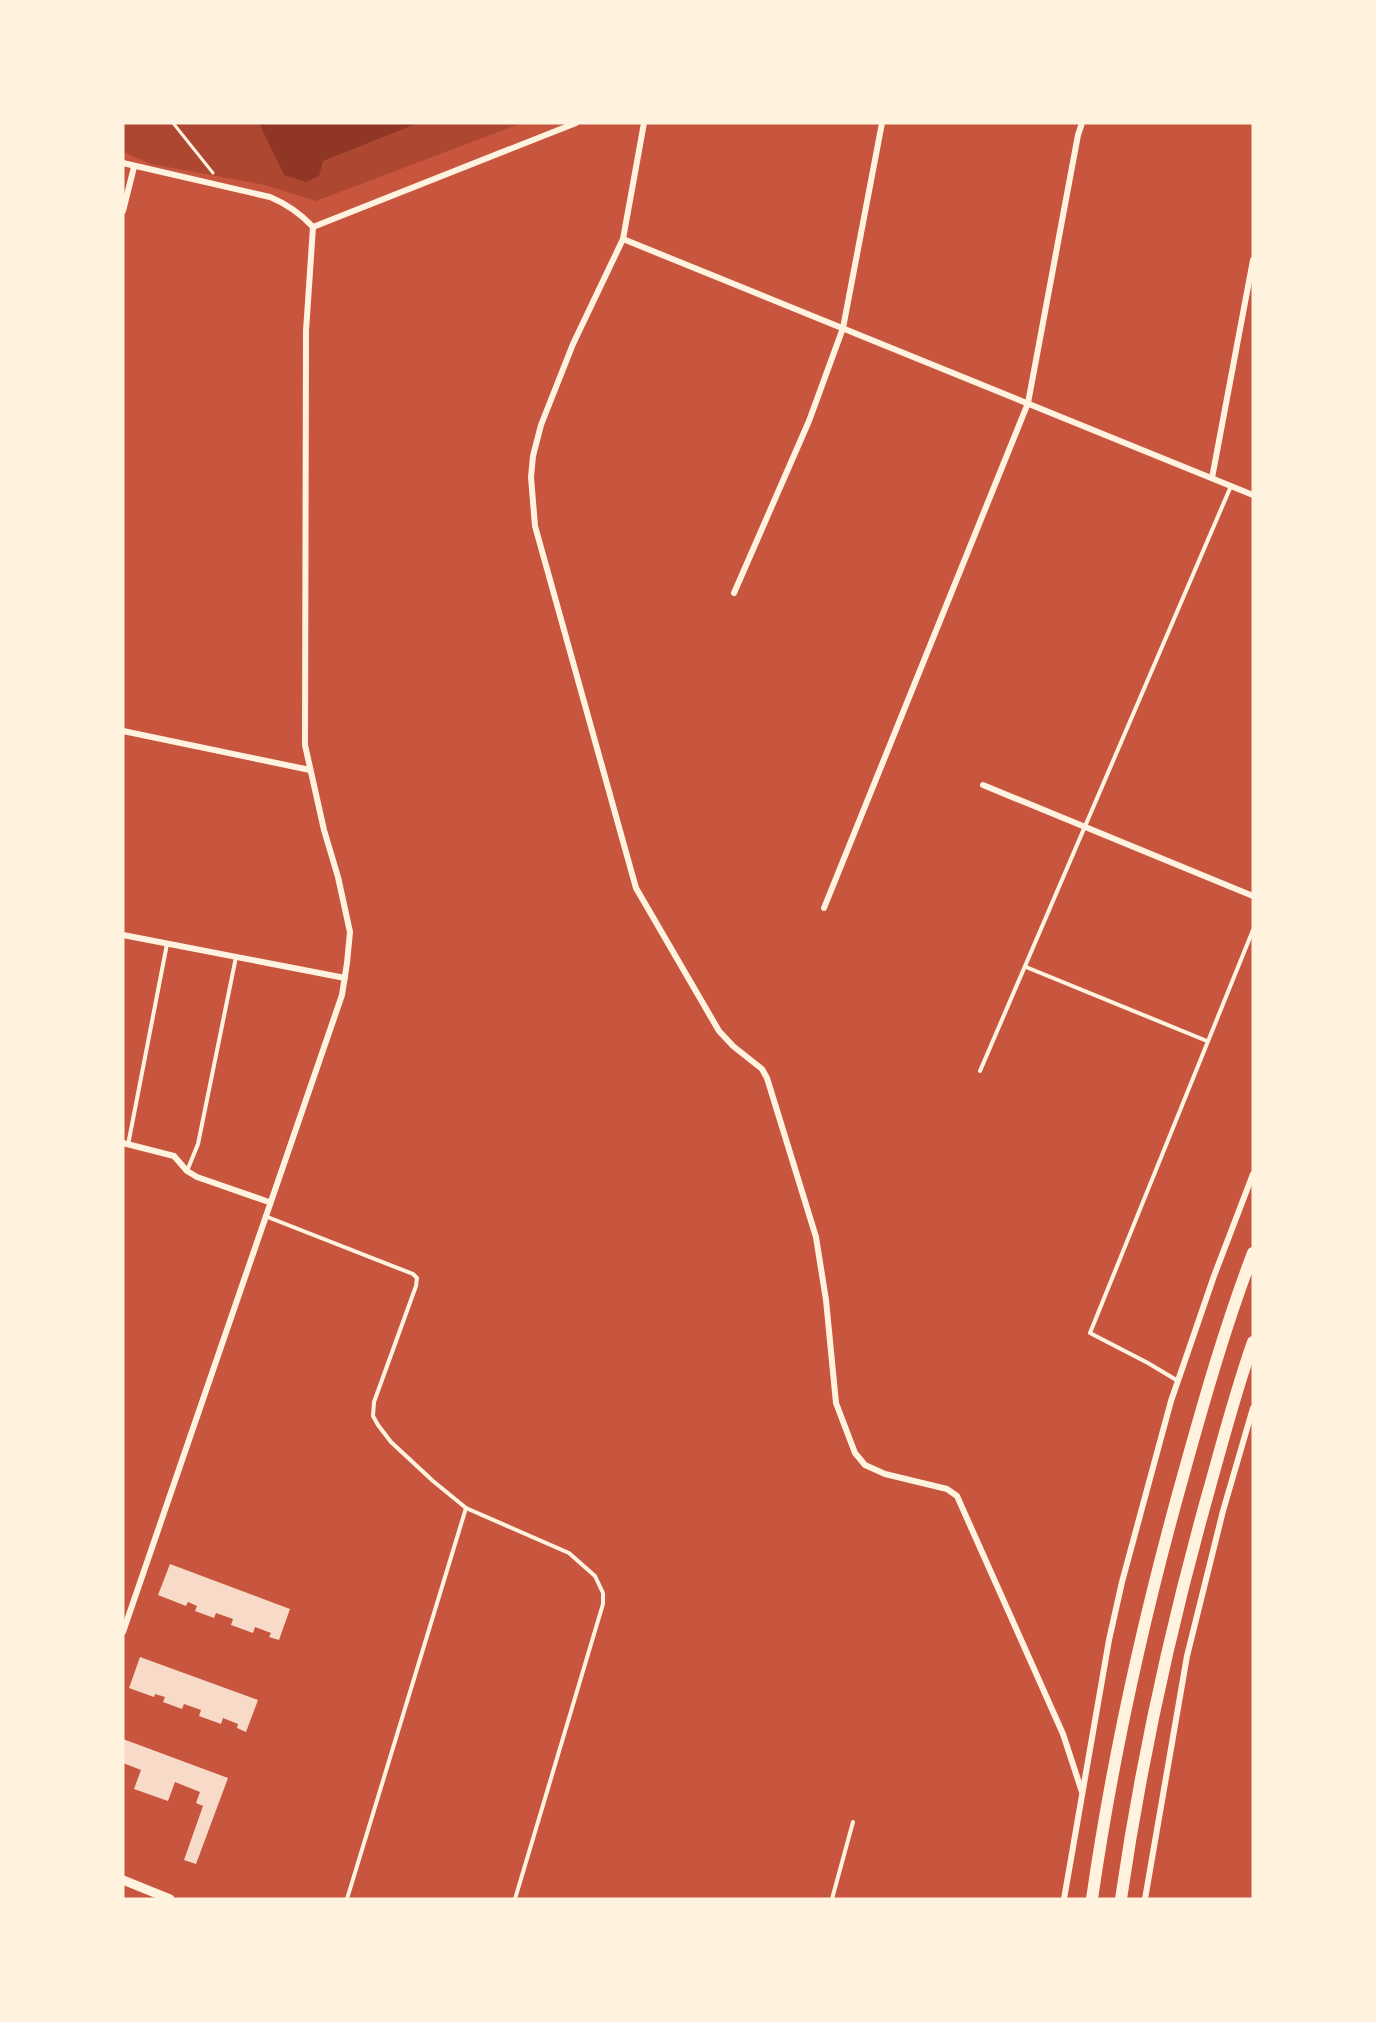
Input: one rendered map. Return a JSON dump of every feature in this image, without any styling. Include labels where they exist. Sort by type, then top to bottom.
[{"type":"main road","points":[[1092,1899],[1124,1712],[1148,1608],[1197,1426],[1222,1342],[1253,1253]]},
{"type":"main road","points":[[1121,1899],[1152,1718],[1173,1626],[1224,1434],[1253,1342]]},
{"type":"street","points":[[313,227],[576,123]]},
{"type":"street","points":[[644,123],[623,238],[573,344],[540,425],[531,477],[535,526],[636,888],[719,1031],[733,1046],[762,1069],[767,1078],[816,1237],[826,1300],[836,1403],[855,1453],[865,1465],[885,1474],[947,1489],[957,1496],[1062,1734],[1082,1792]]},
{"type":"street","points":[[734,594],[809,421],[843,328],[882,123]]},
{"type":"street","points":[[824,908],[1028,403],[1082,123]]},
{"type":"street","points":[[123,163],[270,197],[285,203],[303,216],[313,227],[306,332],[304,745],[324,830],[339,877],[350,932],[342,995],[123,1632]]},
{"type":"street","points":[[123,211],[134,167]]},
{"type":"street","points":[[623,238],[1253,495]]},
{"type":"street","points":[[1212,478],[1253,260]]},
{"type":"street","points":[[123,731],[310,770]]},
{"type":"street","points":[[983,785],[1253,896]]},
{"type":"street","points":[[123,935],[345,978]]},
{"type":"street","points":[[126,1144],[174,1156],[197,1177],[269,1202]]},
{"type":"street","points":[[1064,1899],[1109,1640],[1146,1490],[1178,1381],[1214,1276],[1253,1174]]},
{"type":"street","points":[[1145,1899],[1187,1656],[1223,1511],[1253,1408]]},
{"type":"street","points":[[123,1880],[167,1898]]},
{"type":"lane","points":[[980,1071],[1231,486]]},
{"type":"lane","points":[[1178,1381],[1090,1333],[1253,930]]},
{"type":"lane","points":[[126,1144],[167,944]]},
{"type":"lane","points":[[188,1171],[198,1144],[236,957]]},
{"type":"lane","points":[[1026,967],[1207,1041]]},
{"type":"lane","points":[[265,1215],[413,1274],[417,1278],[417,1286],[374,1402],[373,1416],[378,1425],[391,1442],[438,1486],[466,1508],[569,1553],[596,1576],[603,1593],[603,1604],[515,1899]]},
{"type":"lane","points":[[347,1899],[466,1508]]},
{"type":"lane","points":[[832,1899],[854,1822]]},
{"type":"path","points":[[172,123],[208,165],[221,186]]},
{"type":"shaded area","points":[[123,123],[522,123],[316,201],[265,185],[151,164],[123,152]]},
{"type":"shaded area","points":[[259,123],[418,123],[323,161],[319,176],[306,182],[284,175]]},
{"type":"building","points":[[170,1564],[290,1609],[279,1640],[269,1637],[271,1633],[255,1627],[253,1633],[231,1625],[233,1619],[216,1613],[214,1618],[195,1611],[197,1606],[188,1602],[186,1606],[158,1595]]},
{"type":"building","points":[[140,1657],[258,1700],[246,1732],[237,1728],[238,1724],[223,1718],[221,1724],[199,1716],[201,1710],[184,1704],[182,1709],[163,1702],[165,1697],[155,1694],[154,1697],[129,1688]]},
{"type":"building","points":[[123,1739],[228,1778],[196,1864],[184,1860],[203,1806],[196,1803],[200,1792],[175,1782],[168,1801],[134,1789],[141,1770],[123,1763]]}]
